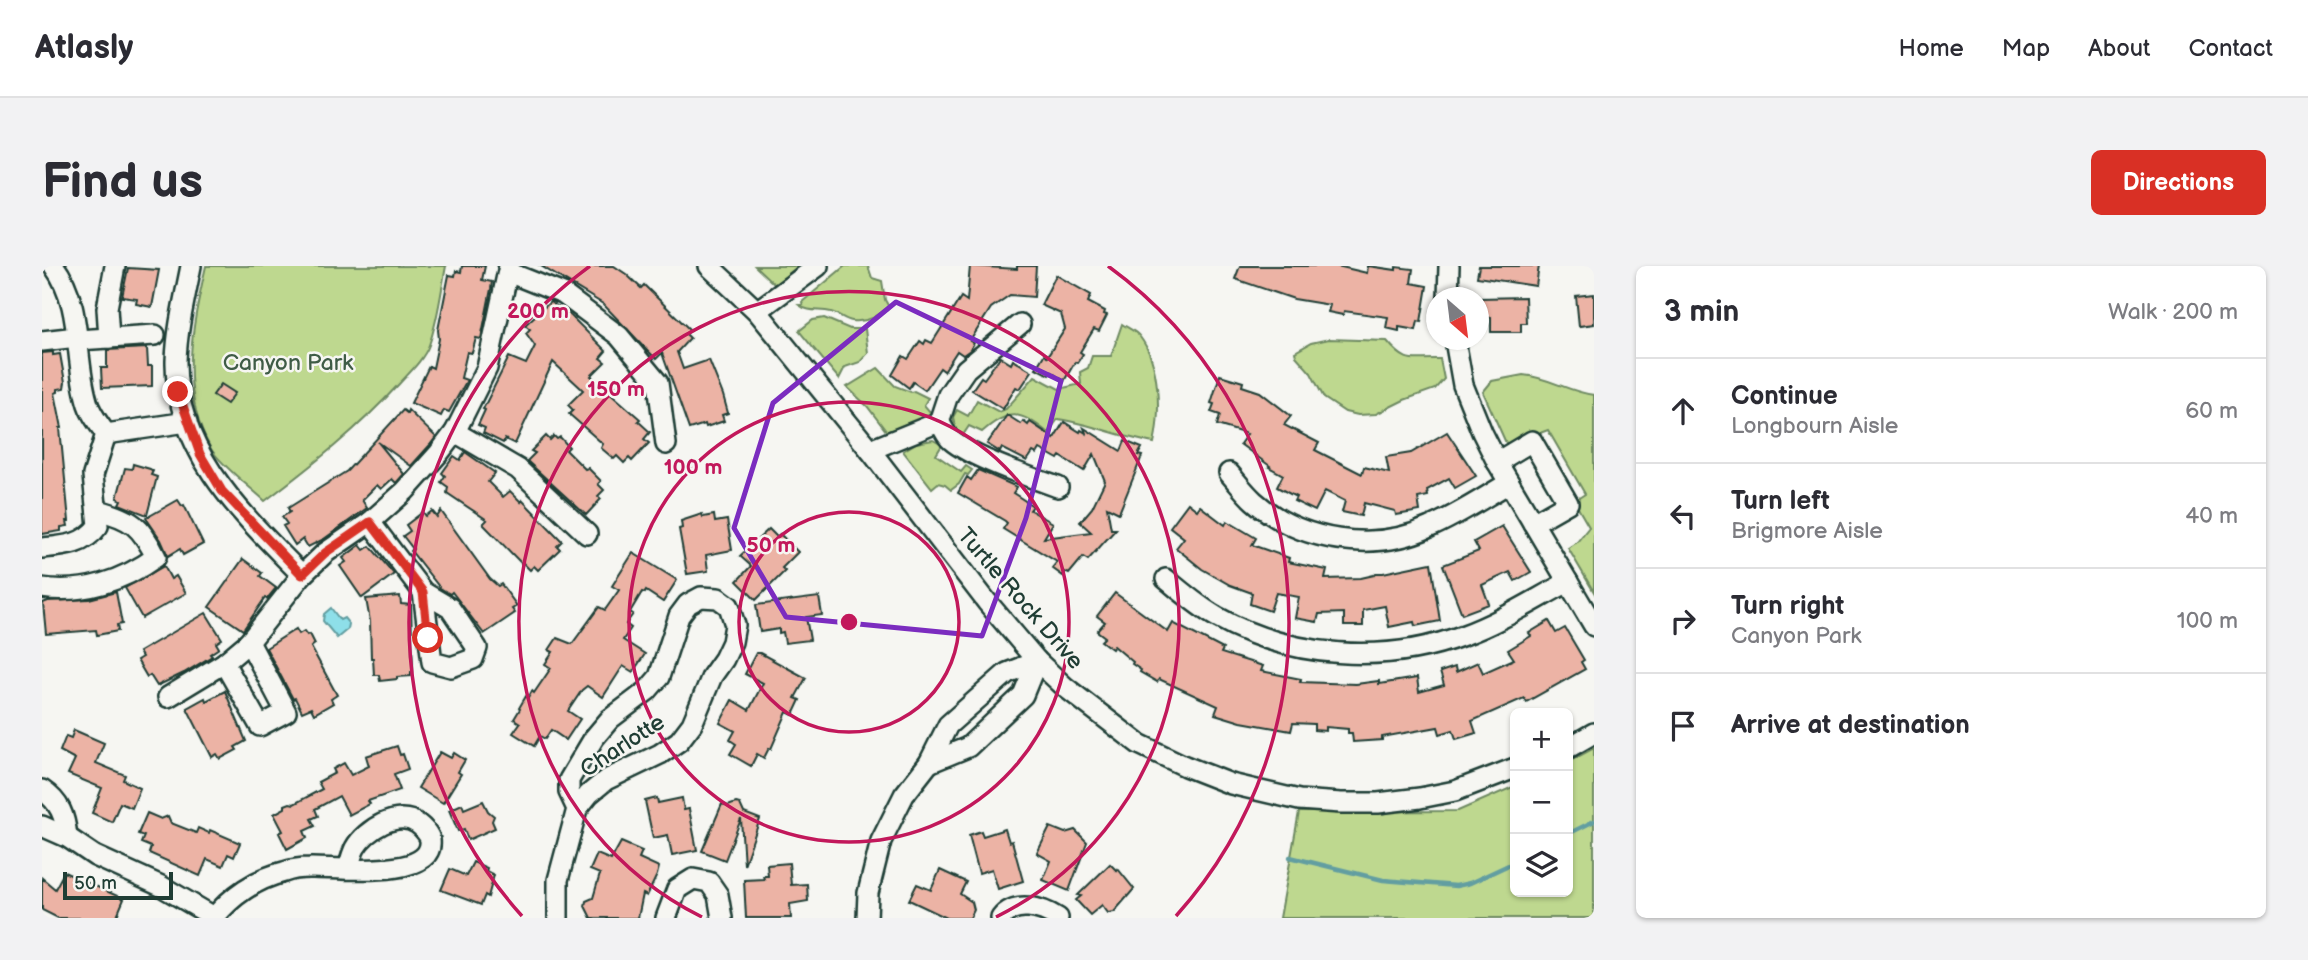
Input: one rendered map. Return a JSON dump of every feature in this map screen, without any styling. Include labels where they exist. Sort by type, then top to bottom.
[{"type":"street","points":[[42,548],[76,544],[90,537],[98,526],[93,475],[106,434],[87,402],[78,338],[66,288],[54,266]]},
{"type":"street","points":[[108,338],[107,308],[115,266]]},
{"type":"street","points":[[191,266],[178,329],[176,362],[178,392],[187,422],[200,454],[222,491],[302,575]]},
{"type":"street","name":"Turtle Rock Drive","points":[[709,266],[757,311],[870,450],[986,602],[1037,661],[1065,687],[1139,744],[1231,785],[1299,800],[1378,803],[1455,791],[1510,770]]},
{"type":"street","points":[[757,311],[818,266]]},
{"type":"street","points":[[1448,287],[1449,266]]},
{"type":"street","points":[[168,697],[224,663],[249,642],[302,575],[325,553],[370,522],[439,453],[455,432],[486,368],[508,269],[563,294],[619,336],[658,383],[666,444]]},
{"type":"street","points":[[939,422],[947,395],[966,369],[1020,324]]},
{"type":"street","points":[[42,341],[155,335]]},
{"type":"street","points":[[1457,350],[1464,385],[1482,432],[1509,483],[1594,626]]},
{"type":"street","points":[[106,434],[187,422]]},
{"type":"street","points":[[870,450],[939,422]]},
{"type":"street","points":[[939,422],[951,440],[972,452],[1058,487]]},
{"type":"street","points":[[455,432],[518,468],[587,534]]},
{"type":"street","points":[[1497,462],[1532,441],[1568,503],[1533,523]]},
{"type":"street","points":[[1229,473],[1254,501],[1279,518],[1314,534],[1342,540],[1385,541],[1428,528],[1509,483]]},
{"type":"street","points":[[42,588],[58,591],[100,585],[123,578],[156,557],[138,526],[126,518],[98,510]]},
{"type":"street","points":[[370,522],[423,592]]},
{"type":"street","points":[[1166,579],[1216,617],[1258,636],[1303,649],[1342,653],[1380,652],[1427,646],[1464,635],[1568,582]]},
{"type":"street","name":"Charlotte","points":[[558,918],[558,880],[577,809],[606,779],[660,754],[679,741],[692,724],[712,676],[732,642],[736,625],[729,606],[718,598],[702,597],[688,604],[680,617],[659,677],[647,691],[610,719],[594,738],[569,780],[569,792],[577,809]]},
{"type":"street","points":[[224,663],[260,726],[286,712],[249,642]]},
{"type":"street","points":[[929,763],[968,747],[1023,695],[1037,661]]},
{"type":"street","points":[[867,918],[869,893],[881,841],[904,795],[929,763],[948,725],[1007,673],[1037,661]]},
{"type":"street","points":[[1573,745],[1594,733]]},
{"type":"street","points":[[42,790],[55,799],[65,815],[67,837]]},
{"type":"street","points":[[42,826],[67,837],[95,856],[161,886],[214,917],[237,894],[264,878],[285,871],[309,868],[348,869]]},
{"type":"street","points":[[666,918],[677,889],[693,878],[709,882],[718,895],[722,918]]},
{"type":"street","points":[[1001,918],[1005,912],[1023,907],[1034,907],[1058,918]]},
{"type":"highlighted area","points":[[896,302],[1061,381],[1026,518],[982,636],[786,617],[734,528],[773,403]]},
{"type":"green space","name":"Canyon Park","points":[[206,266],[446,266],[432,335],[420,361],[351,431],[265,501],[215,455],[194,405],[191,359],[196,312]]},
{"type":"green space","points":[[755,266],[798,266],[775,285]]},
{"type":"green space","points":[[845,266],[868,266],[872,278],[882,281],[889,307],[872,318],[857,321],[799,305],[803,305],[802,302]]},
{"type":"green space","points":[[824,318],[850,329],[865,329],[868,353],[860,362],[845,367],[839,379],[799,331],[813,320]]},
{"type":"green space","points":[[1122,324],[1138,335],[1152,360],[1158,403],[1154,443],[1058,419],[1048,433],[1030,420],[1015,415],[999,419],[982,432],[969,426],[963,435],[956,430],[953,417],[957,410],[968,416],[977,400],[999,412],[1006,409],[1035,376],[1059,389],[1081,384],[1080,372],[1088,368],[1092,356],[1111,356]]},
{"type":"green space","points":[[1329,339],[1387,341],[1400,354],[1411,359],[1440,359],[1444,379],[1435,389],[1376,414],[1358,415],[1345,412],[1324,398],[1311,373],[1295,352],[1311,343]]},
{"type":"green space","points":[[878,368],[895,386],[928,398],[924,405],[931,413],[928,418],[906,424],[890,436],[867,406],[847,387]]},
{"type":"green space","points":[[1523,375],[1594,395],[1594,592],[1568,548],[1577,542],[1589,527],[1574,501],[1585,494],[1548,430],[1506,443],[1483,392],[1492,381]]},
{"type":"green space","points":[[933,440],[942,445],[936,455],[961,472],[966,466],[972,470],[951,490],[938,483],[932,488],[903,451],[916,443]]},
{"type":"green space","points":[[1594,748],[1594,918],[1280,918],[1299,812],[1458,811],[1510,788],[1510,897],[1573,897],[1573,759]]},
{"type":"water","points":[[331,608],[340,620],[344,618],[349,624],[348,629],[337,638],[323,621],[324,614]]},
{"type":"building","points":[[462,266],[485,266],[482,280],[492,282],[481,339],[476,338],[472,353],[467,352],[461,378],[467,380],[449,412],[444,410],[441,416],[411,403],[429,366],[433,368],[449,275],[455,276],[456,271],[461,272]]},
{"type":"building","points":[[541,266],[614,266],[641,288],[644,285],[690,330],[686,334],[690,338],[677,352],[683,369],[709,360],[728,413],[722,415],[724,421],[689,429],[662,353],[656,359],[603,304]]},
{"type":"building","points":[[970,266],[1017,269],[1017,266],[1036,266],[1034,297],[1010,295],[991,308],[970,341],[974,343],[970,350],[963,355],[957,351],[944,371],[940,368],[925,390],[913,382],[909,388],[892,375],[903,356],[908,359],[920,341],[924,344],[926,340],[932,343],[961,297],[967,301]]},
{"type":"building","points":[[1240,266],[1337,266],[1367,273],[1368,266],[1396,270],[1396,267],[1413,269],[1411,283],[1427,286],[1421,322],[1418,321],[1416,330],[1399,327],[1399,331],[1386,328],[1388,317],[1344,311],[1343,315],[1328,312],[1330,305],[1294,299],[1235,279]]},
{"type":"building","points":[[1479,266],[1539,266],[1536,286],[1477,277]]},
{"type":"building","points":[[128,268],[159,270],[152,307],[136,304],[137,299],[122,297]]},
{"type":"building","points":[[1056,275],[1091,295],[1088,302],[1105,311],[1104,314],[1107,315],[1099,331],[1094,329],[1080,352],[1083,354],[1064,381],[1051,372],[1049,375],[1036,368],[1044,355],[1047,357],[1065,329],[1061,314],[1041,305]]},
{"type":"building","points":[[1594,294],[1594,324],[1579,326],[1576,296]]},
{"type":"building","points":[[1525,297],[1526,323],[1521,323],[1521,332],[1491,332],[1489,298]]},
{"type":"building","points":[[550,302],[570,315],[606,351],[600,358],[605,362],[591,376],[640,419],[638,421],[650,432],[644,439],[649,443],[632,461],[629,458],[624,463],[617,456],[614,459],[601,448],[603,444],[569,414],[573,410],[568,405],[583,390],[553,362],[515,444],[505,439],[503,443],[483,433],[485,428],[478,425],[509,357],[526,364],[535,346],[526,333],[530,329],[525,325]]},
{"type":"building","points":[[147,348],[148,366],[152,366],[152,386],[102,388],[101,368],[107,368],[107,350]]},
{"type":"building","points":[[53,352],[53,355],[60,354],[65,382],[64,388],[55,393],[62,428],[69,521],[68,526],[61,527],[61,531],[42,534],[42,353]]},
{"type":"building","points":[[1000,357],[1011,364],[1013,360],[1032,371],[1020,389],[1016,387],[1003,409],[972,390]]},
{"type":"building","points":[[1220,375],[1243,382],[1242,386],[1260,392],[1291,416],[1284,425],[1319,443],[1315,450],[1362,474],[1364,467],[1389,473],[1386,457],[1411,453],[1447,432],[1476,476],[1455,488],[1449,478],[1427,490],[1428,496],[1418,498],[1420,511],[1396,515],[1395,511],[1364,503],[1361,516],[1342,512],[1345,501],[1325,491],[1315,511],[1294,501],[1296,497],[1277,487],[1283,475],[1240,444],[1247,434],[1217,425],[1220,415],[1211,412],[1214,404],[1211,403]]},
{"type":"building","points":[[221,384],[235,393],[227,404],[213,395]]},
{"type":"building","points":[[403,410],[407,413],[408,410],[436,437],[430,445],[411,466],[378,442],[404,474],[396,483],[392,479],[381,489],[377,485],[362,500],[367,508],[324,539],[308,547],[303,539],[295,545],[283,526],[287,524],[282,517],[290,512],[288,508],[347,471]]},
{"type":"building","points":[[1007,415],[1021,424],[1023,421],[1028,425],[1030,422],[1054,438],[1064,422],[1086,433],[1084,428],[1121,451],[1125,441],[1142,448],[1138,455],[1142,456],[1119,513],[1107,507],[1111,529],[1116,529],[1088,560],[1083,557],[1069,574],[1065,572],[1063,576],[1052,568],[1057,562],[1003,529],[1007,523],[1005,521],[958,493],[967,477],[971,480],[978,470],[1017,487],[1013,493],[1033,506],[1030,510],[1053,523],[1044,538],[1091,532],[1080,522],[1092,508],[1105,481],[1094,454],[1084,471],[1060,456],[1058,459],[1040,449],[1037,454],[1033,452],[1027,461],[1002,448],[1000,452],[987,444]]},
{"type":"building","points":[[546,436],[550,440],[554,436],[557,439],[560,437],[569,447],[566,450],[601,481],[598,484],[604,490],[598,496],[601,499],[586,515],[527,461],[535,453],[531,451]]},
{"type":"building","points":[[465,452],[495,473],[488,482],[503,497],[510,491],[562,541],[557,546],[560,549],[538,570],[534,566],[530,570],[522,564],[483,524],[487,520],[447,493],[448,487],[441,482],[445,476],[442,473],[454,456],[460,460]]},
{"type":"building","points":[[133,464],[150,469],[153,471],[151,475],[157,477],[147,515],[119,504],[121,500],[117,498],[125,468],[132,469]]},
{"type":"building","points":[[178,500],[184,505],[203,544],[183,555],[180,549],[168,556],[146,518]]},
{"type":"building","points":[[1188,503],[1197,510],[1200,506],[1225,525],[1227,521],[1256,538],[1252,545],[1289,558],[1288,562],[1327,570],[1325,579],[1361,578],[1431,563],[1440,621],[1389,627],[1385,606],[1363,610],[1363,626],[1344,626],[1344,613],[1319,614],[1317,622],[1295,618],[1299,597],[1276,593],[1270,611],[1250,604],[1252,593],[1230,585],[1202,569],[1176,548],[1184,538],[1170,527]]},
{"type":"building","points":[[432,511],[437,517],[441,511],[490,579],[498,586],[501,584],[517,606],[512,609],[515,613],[484,634],[452,592],[450,594],[440,588],[411,551],[413,549],[403,536],[410,531],[406,525],[423,512],[426,516]]},
{"type":"building","points":[[702,514],[703,517],[714,515],[715,522],[727,520],[732,550],[706,555],[708,571],[687,574],[679,529],[682,528],[681,521]]},
{"type":"building","points":[[1502,526],[1531,572],[1515,581],[1510,572],[1482,585],[1489,604],[1462,614],[1443,565],[1479,551],[1474,542]]},
{"type":"building","points":[[769,529],[777,537],[780,534],[798,552],[782,568],[785,571],[756,600],[737,581],[751,566],[740,556]]},
{"type":"building","points":[[360,545],[364,550],[370,546],[394,574],[362,598],[340,566],[346,562],[343,558]]},
{"type":"building","points":[[633,553],[677,580],[663,602],[646,591],[642,592],[630,612],[633,614],[626,624],[631,628],[623,640],[645,654],[633,672],[623,666],[603,697],[587,686],[582,690],[568,711],[580,719],[566,740],[551,730],[545,739],[540,736],[534,746],[513,733],[520,723],[514,719],[519,708],[526,696],[528,698],[532,691],[534,693],[551,668],[545,664],[553,652],[549,650],[557,638],[572,644],[599,607],[605,610],[619,590],[612,586]]},
{"type":"building","points":[[243,559],[276,588],[265,598],[243,630],[209,607]]},
{"type":"building","points":[[164,566],[171,579],[176,576],[186,593],[142,618],[125,588]]},
{"type":"building","points":[[116,592],[122,624],[117,625],[118,631],[97,635],[96,630],[46,634],[43,603],[89,599]]},
{"type":"building","points":[[1115,593],[1168,632],[1173,623],[1223,649],[1221,653],[1263,666],[1261,671],[1301,679],[1300,682],[1356,684],[1379,681],[1379,684],[1417,678],[1419,692],[1444,685],[1440,672],[1455,667],[1456,672],[1478,662],[1483,673],[1514,659],[1508,650],[1549,621],[1556,633],[1565,628],[1584,660],[1581,662],[1585,669],[1526,702],[1524,698],[1472,721],[1476,733],[1456,739],[1453,730],[1440,734],[1438,727],[1382,737],[1382,740],[1353,742],[1352,733],[1348,733],[1348,729],[1326,727],[1326,731],[1314,730],[1314,724],[1293,723],[1291,731],[1241,722],[1215,714],[1218,706],[1159,679],[1157,682],[1140,672],[1133,662],[1114,646],[1112,649],[1101,641],[1105,637],[1097,631],[1105,622],[1097,616]]},
{"type":"building","points":[[400,596],[401,604],[411,605],[413,672],[411,676],[380,681],[379,675],[374,675],[371,658],[370,621],[366,599]]},
{"type":"building","points":[[819,597],[822,615],[806,617],[810,640],[785,643],[783,632],[779,633],[779,629],[760,632],[756,605]]},
{"type":"building","points":[[206,613],[222,639],[216,643],[219,648],[210,654],[212,656],[157,686],[150,675],[147,677],[137,660],[142,657],[139,652]]},
{"type":"building","points":[[296,629],[299,634],[304,631],[307,635],[310,634],[315,644],[311,647],[337,695],[331,699],[333,703],[314,714],[311,708],[302,712],[266,648]]},
{"type":"building","points":[[756,653],[806,678],[795,698],[800,700],[793,715],[787,712],[771,749],[769,748],[764,758],[757,754],[751,766],[730,754],[736,744],[730,740],[735,731],[720,723],[732,700],[749,710],[763,683],[745,674]]},
{"type":"building","points":[[225,691],[246,741],[235,747],[237,750],[220,759],[217,754],[212,757],[187,708]]},
{"type":"building","points":[[74,730],[104,743],[96,763],[125,775],[123,780],[140,788],[132,808],[120,803],[112,822],[92,813],[102,788],[68,774],[75,759],[60,751],[66,736],[71,738]]},
{"type":"building","points":[[397,746],[408,769],[394,774],[400,790],[368,801],[370,804],[349,815],[339,796],[315,809],[318,816],[311,819],[315,826],[304,831],[307,838],[287,849],[279,833],[283,831],[274,814],[285,808],[285,805],[294,804],[322,789],[318,782],[335,773],[333,769],[344,763],[351,775],[369,766],[366,756]]},
{"type":"building","points":[[440,752],[451,758],[454,753],[465,760],[458,772],[461,774],[443,803],[418,788]]},
{"type":"building","points":[[657,798],[658,803],[682,798],[684,810],[689,809],[697,850],[672,855],[668,835],[653,838],[645,801]]},
{"type":"building","points":[[483,801],[494,816],[492,821],[495,828],[468,840],[464,829],[458,831],[449,810],[462,804],[464,809]]},
{"type":"building","points":[[722,804],[728,806],[740,804],[744,813],[760,819],[744,865],[741,819],[725,860],[702,851]]},
{"type":"building","points":[[147,813],[161,819],[168,816],[171,823],[196,833],[198,828],[209,833],[210,830],[240,843],[234,857],[228,854],[223,866],[207,859],[200,876],[149,853],[151,847],[141,843],[144,836],[138,834]]},
{"type":"building","points":[[1050,827],[1065,833],[1075,830],[1087,842],[1069,891],[1043,880],[1051,861],[1037,853]]},
{"type":"building","points":[[1005,829],[1009,842],[1012,841],[1023,881],[998,889],[992,869],[979,873],[969,835],[981,831],[983,836]]},
{"type":"building","points":[[621,842],[642,851],[639,858],[659,867],[657,875],[647,896],[643,894],[638,918],[591,918],[585,906],[586,901],[593,898],[600,874],[590,870],[597,854],[611,860]]},
{"type":"building","points":[[473,862],[487,868],[486,871],[494,875],[488,897],[485,895],[481,905],[441,890],[450,869],[466,876]]},
{"type":"building","points":[[789,863],[791,885],[807,884],[808,901],[790,904],[791,918],[746,918],[744,880],[764,879],[763,876],[768,876],[767,865]]},
{"type":"building","points":[[1110,864],[1117,871],[1118,869],[1134,889],[1114,912],[1108,913],[1102,905],[1090,915],[1076,900]]},
{"type":"building","points":[[940,870],[966,882],[960,894],[972,902],[974,910],[970,918],[947,918],[909,900],[917,884],[931,890]]},
{"type":"building","points":[[64,872],[124,899],[116,918],[58,918],[42,910],[42,878],[55,889]]},
{"type":"waterway","points":[[1573,832],[1594,821]]},
{"type":"waterway","points":[[1290,857],[1383,880],[1456,886],[1470,883],[1510,864]]},
{"type":"route","points":[[178,392],[200,454],[222,491],[302,575],[325,553],[370,522],[423,592],[428,638]]}]
